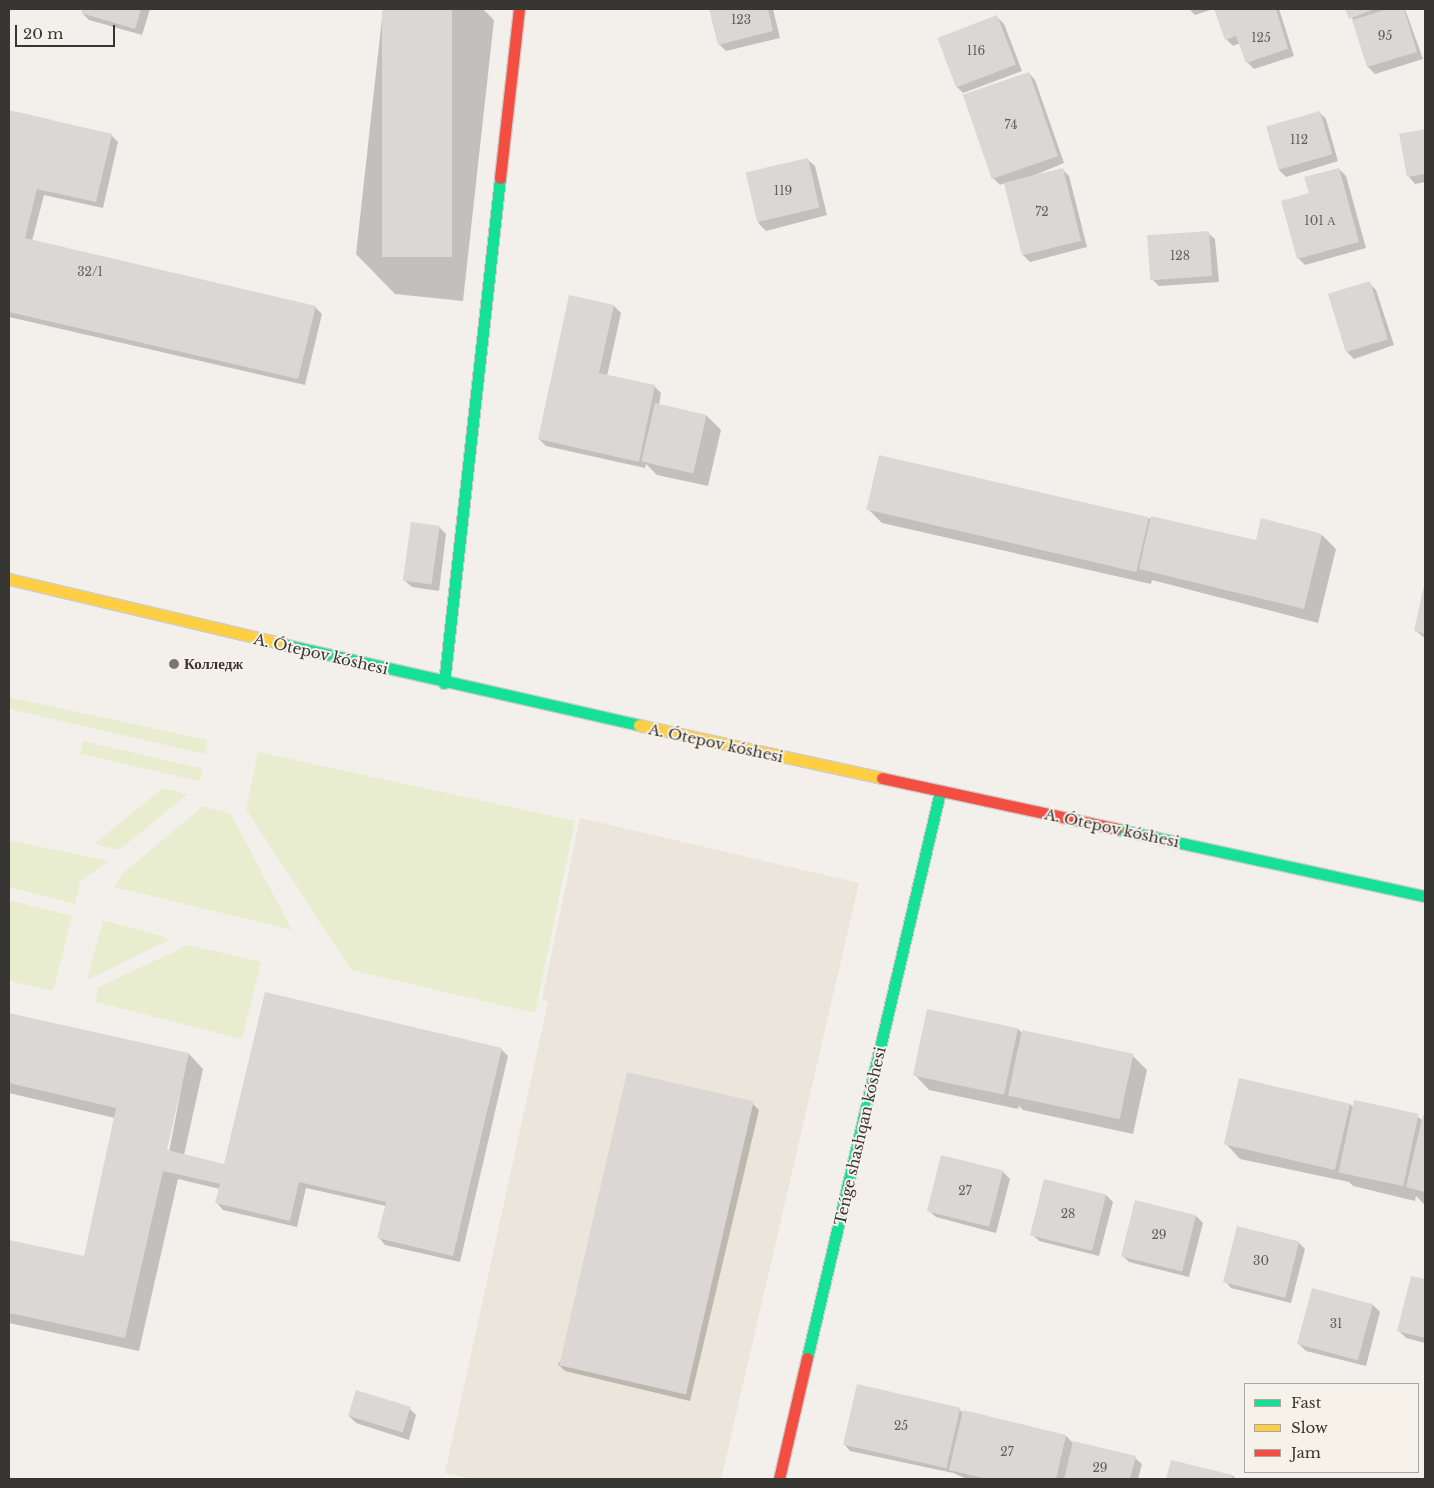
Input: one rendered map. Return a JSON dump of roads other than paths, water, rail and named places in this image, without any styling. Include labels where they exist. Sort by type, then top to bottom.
[{"type":"main road","points":[[444,683],[519,9]]},
{"type":"main road","name":"A. Ótepov kóshesi","points":[[9,579],[444,683],[1425,896]]},
{"type":"main road","name":"Teńge shashqan kóshesi","points":[[779,1479],[940,792]]},
{"type":"place","name":"Колледж","points":[[174,664]]}]
